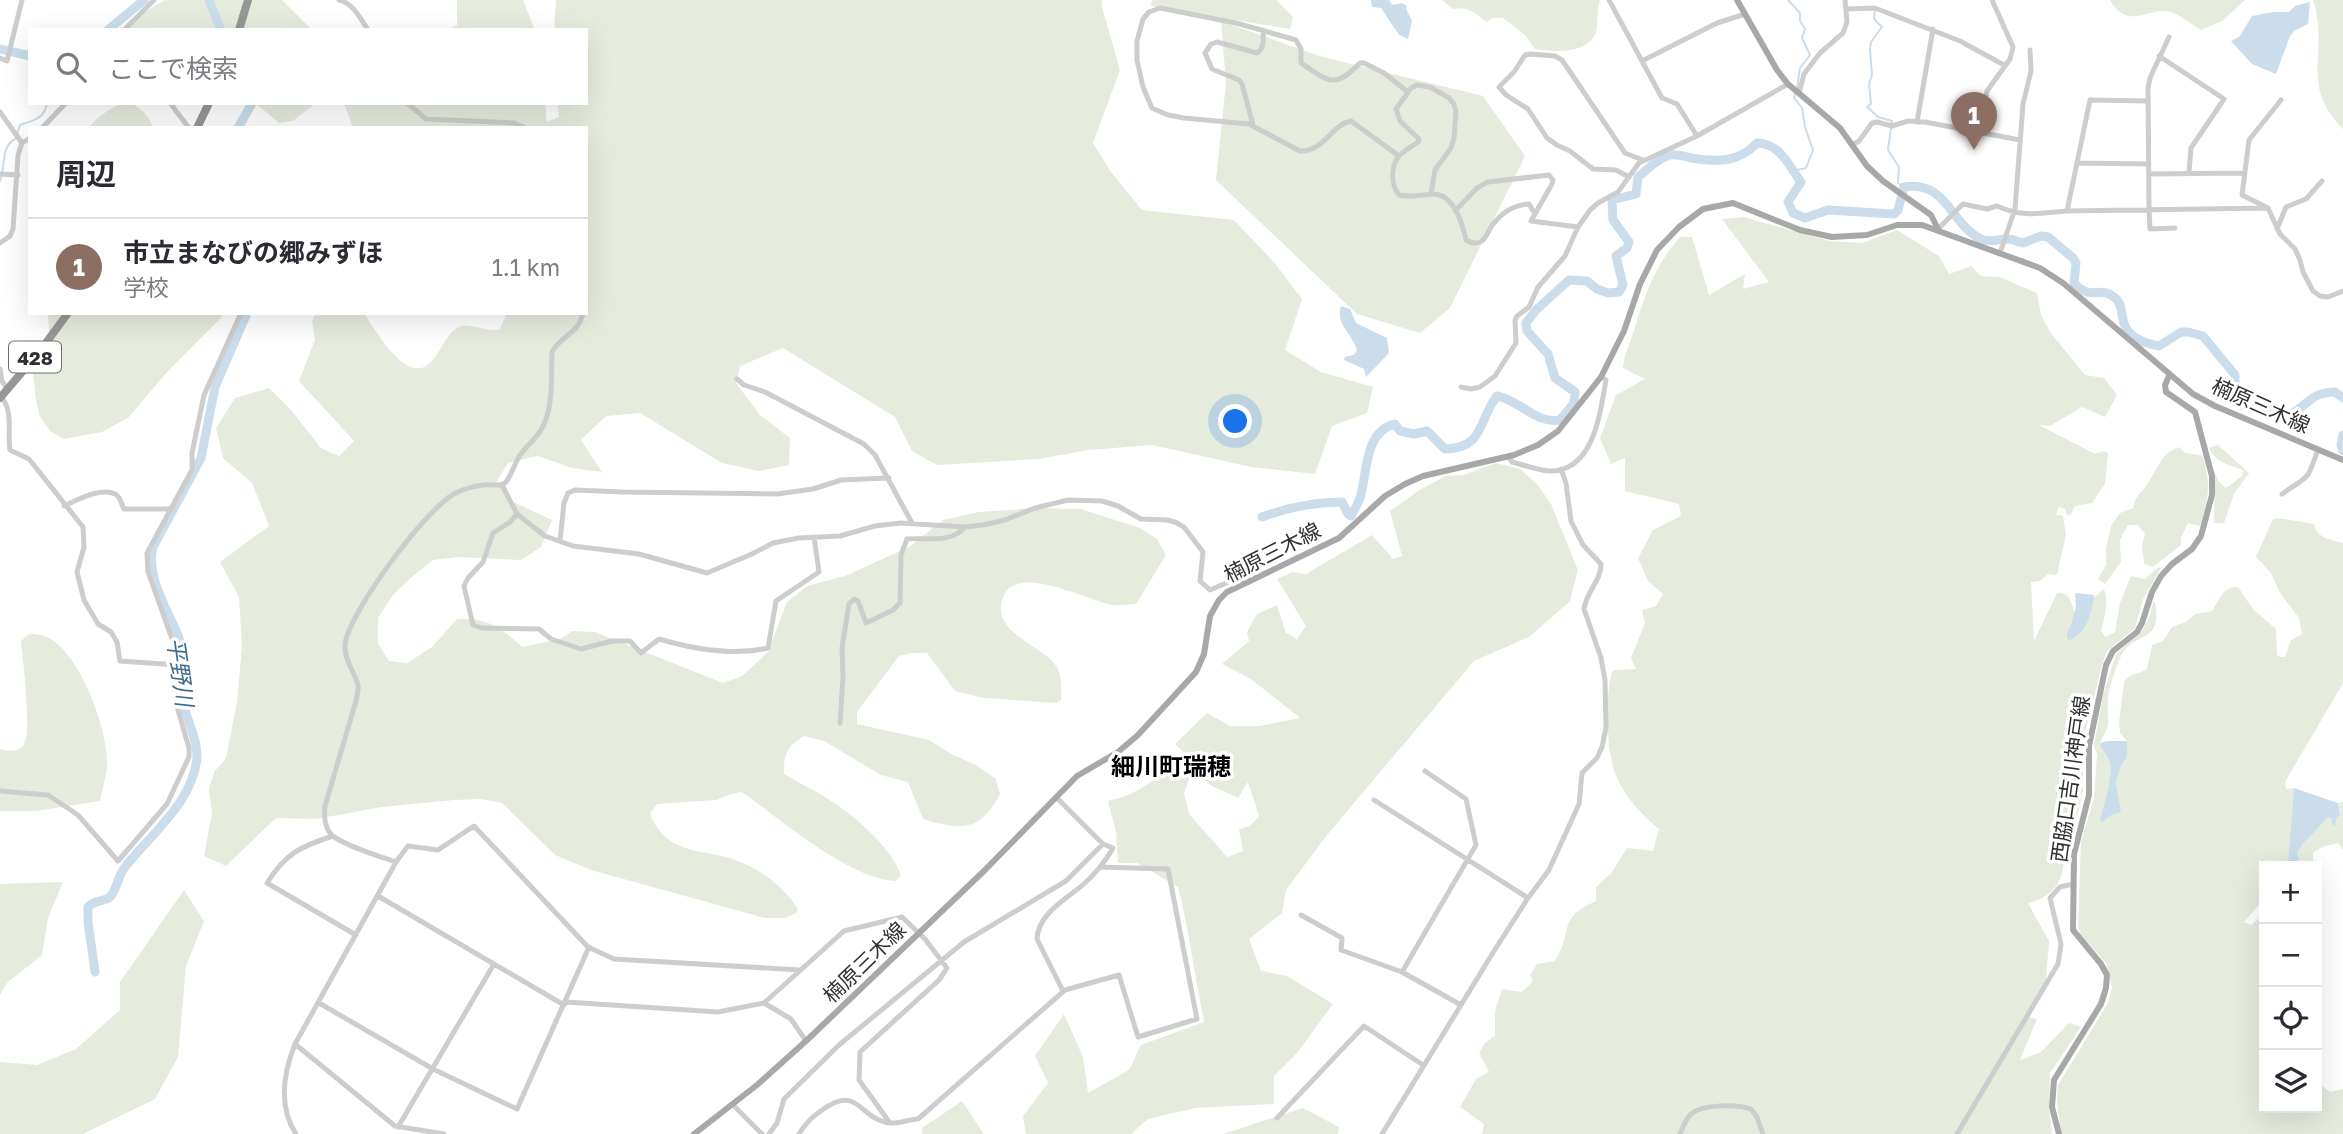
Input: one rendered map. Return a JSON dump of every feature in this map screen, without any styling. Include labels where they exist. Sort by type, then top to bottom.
[{"type":"highway","points":[[240,28],[248,0]]},
{"type":"highway","points":[[198,126],[208,105]]},
{"type":"highway","name":"428","points":[[0,397],[67,315]]},
{"type":"main road","name":"西脇口吉川神戸線","points":[[1737,0],[1777,70],[1793,88],[1828,117],[1867,166],[1931,215],[1938,229],[2040,268],[2063,283],[2169,376],[2165,385],[2166,391],[2195,412],[2201,432],[2212,476],[2208,516],[2201,536],[2192,549],[2161,576],[2137,632],[2113,651],[2106,665],[2088,746],[2088,795],[2074,854],[2073,930],[2102,964],[2107,975],[2101,1004],[2054,1080],[2052,1107],[2059,1134]]},
{"type":"main road","name":"楠原三木線","points":[[694,1134],[806,1041],[985,870],[1077,776],[1128,744],[1196,672],[1204,654],[1210,616],[1227,592],[1339,538],[1385,496],[1405,484],[1423,476],[1508,456],[1538,445],[1558,431],[1601,377],[1624,331],[1640,284],[1657,250],[1679,226],[1703,209],[1733,203],[1800,230],[1832,237],[1851,238],[1897,225],[1923,225],[1938,229]]},
{"type":"main road","name":"楠原三木線","points":[[2169,376],[2215,406],[2343,460]]},
{"type":"street","points":[[0,58],[7,61],[22,0]]},
{"type":"street","points":[[126,28],[155,0]]},
{"type":"street","points":[[339,0],[346,1],[351,6],[367,28]]},
{"type":"street","points":[[1609,0],[1662,98],[1677,104],[1697,136]]},
{"type":"street","points":[[1461,387],[1480,387],[1495,376],[1516,343],[1517,316],[1529,307],[1538,287],[1565,257],[1578,227],[1590,210],[1618,192],[1643,160],[1793,88],[1820,53],[1843,33],[1847,22],[1845,0]]},
{"type":"street","points":[[1979,132],[1987,92],[2010,59],[2013,47],[1993,0]]},
{"type":"street","points":[[1399,156],[1350,121],[1308,151],[1300,150],[1253,125],[1184,118],[1152,108],[1143,87],[1137,41],[1143,19],[1149,12],[1160,8],[1263,30],[1296,40],[1301,49],[1301,63],[1335,82],[1342,80],[1360,63],[1364,63],[1384,73],[1408,92]]},
{"type":"street","points":[[1846,9],[1875,8],[1933,29],[2004,65]]},
{"type":"street","points":[[1642,61],[1717,23],[1745,14]]},
{"type":"street","points":[[1917,122],[1933,29]]},
{"type":"street","points":[[1253,125],[1242,84],[1212,69],[1205,53],[1211,44],[1217,42],[1257,52],[1263,44],[1263,30]]},
{"type":"street","points":[[2169,37],[2150,78],[2149,209],[2150,229],[2175,228]]},
{"type":"street","points":[[2000,253],[2014,214],[2023,104],[2031,71],[2031,50]]},
{"type":"street","points":[[1629,177],[1616,170],[1593,169],[1570,151],[1557,145],[1547,138],[1528,109],[1506,95],[1499,87],[1514,72],[1525,55],[1555,56],[1562,60],[1625,153],[1643,160]]},
{"type":"street","points":[[2159,57],[2224,99],[2191,148],[2189,172]]},
{"type":"street","points":[[1431,194],[1435,170],[1451,148],[1456,112],[1449,98],[1425,85],[1417,85],[1408,92],[1396,113],[1400,121],[1419,139],[1399,156],[1393,168],[1393,182],[1399,195],[1420,197],[1431,194],[1445,198],[1463,225],[1466,240],[1471,243],[1484,240],[1501,215],[1511,208],[1529,204],[1535,214]]},
{"type":"street","points":[[2067,211],[2090,100],[2148,101]]},
{"type":"street","points":[[2281,100],[2249,140],[2242,195],[2268,208],[2277,229],[2301,260],[2303,272],[2313,291],[2328,297],[2343,291]]},
{"type":"street","points":[[44,126],[64,105]]},
{"type":"street","points":[[172,105],[187,126]]},
{"type":"street","points":[[409,105],[426,119],[517,126]]},
{"type":"street","points":[[0,112],[22,143]]},
{"type":"street","points":[[1852,145],[1859,141],[1872,123],[1877,122],[1892,126],[1902,122],[1917,122],[2020,140]]},
{"type":"street","points":[[0,243],[10,236],[13,229],[18,155],[22,143],[28,139]]},
{"type":"street","points":[[2077,163],[2149,164]]},
{"type":"street","points":[[2149,174],[2245,173]]},
{"type":"street","points":[[0,174],[18,175]]},
{"type":"street","points":[[1455,211],[1477,188],[1488,182],[1549,175],[1553,180],[1552,184],[1531,221],[1578,227]]},
{"type":"street","points":[[2277,229],[2286,207],[2306,199],[2322,181]]},
{"type":"street","points":[[1938,229],[1963,204],[1987,209],[1997,205],[2014,214],[2041,215],[2067,211],[2268,208]]},
{"type":"street","points":[[0,791],[48,795],[78,815],[118,861],[167,804],[189,757],[189,748],[178,710],[176,650],[147,564],[150,546],[192,470],[192,453],[204,395],[240,315]]},
{"type":"street","points":[[396,862],[333,836],[326,823],[325,806],[358,686],[346,655],[345,644],[354,620],[420,524],[442,502],[471,488],[502,485],[507,482],[520,455],[540,433],[545,422],[550,402],[552,352],[555,345],[569,338],[579,325],[582,315]]},
{"type":"street","points":[[0,369],[7,389]]},
{"type":"street","points":[[1508,456],[1512,461],[1546,471],[1561,469],[1577,461],[1591,442],[1606,380],[1601,377]]},
{"type":"street","points":[[737,379],[744,385],[765,392],[864,444],[875,455],[889,478],[912,523]]},
{"type":"street","points":[[0,397],[6,402],[9,413],[10,450],[29,459],[83,527],[84,547],[77,572],[84,600],[98,624],[111,632],[117,642],[120,661],[178,665]]},
{"type":"street","points":[[2282,494],[2309,475],[2318,449]]},
{"type":"street","points":[[1382,1134],[1528,898],[1549,870],[1579,804],[1582,773],[1597,758],[1602,747],[1606,728],[1605,680],[1601,658],[1584,609],[1585,601],[1601,572],[1601,564],[1583,545],[1571,521],[1566,483],[1561,469]]},
{"type":"street","points":[[560,541],[564,503],[568,493],[575,490],[778,494],[813,489],[841,480],[889,478]]},
{"type":"street","points":[[502,485],[517,514],[545,536],[592,549],[639,554],[707,573],[773,543],[814,537],[840,537],[875,526],[912,523],[965,527],[1005,520],[1055,502],[1102,501],[1142,519],[1167,520],[1184,527],[1203,552],[1200,581],[1210,590],[1249,573],[1253,579]]},
{"type":"street","points":[[64,506],[90,495],[113,493],[118,496],[124,509],[170,509]]},
{"type":"street","points":[[517,514],[493,533],[483,562],[464,586],[473,625],[482,628],[538,629],[551,639],[581,649],[612,641],[630,641],[641,653],[659,639],[702,650],[758,651],[768,648],[776,601],[819,572],[814,537]]},
{"type":"street","points":[[840,723],[844,677],[842,648],[849,604],[854,599],[858,601],[866,623],[893,610],[900,603],[901,555],[907,539],[945,539],[959,534],[965,527]]},
{"type":"street","points":[[1402,972],[1476,845],[1466,799],[1425,771]]},
{"type":"street","points":[[1056,797],[1103,844],[1113,848],[1100,867],[1052,910],[1037,929],[1037,939],[1063,991]]},
{"type":"street","points":[[1374,800],[1528,898]]},
{"type":"street","points":[[296,1134],[289,1123],[283,1101],[289,1058],[396,862],[408,846],[438,850],[474,826],[589,947],[614,959],[800,970]]},
{"type":"street","points":[[333,836],[305,846],[288,856],[267,883],[356,935]]},
{"type":"street","points":[[769,1134],[777,1123],[784,1099],[810,1072],[986,928],[1066,881],[1103,844]]},
{"type":"street","points":[[800,1134],[818,1113],[840,1099],[847,1099],[890,1123],[918,1119],[1063,991],[1119,975],[1138,1037],[1197,1019],[1168,869],[1100,867]]},
{"type":"street","points":[[1957,1134],[2058,964],[2061,944],[2050,898],[2060,887],[2073,884]]},
{"type":"street","points":[[378,896],[565,1004],[718,1012],[764,1003],[844,930],[902,917],[919,933],[947,968],[939,980],[860,1052],[859,1080],[890,1123]]},
{"type":"street","points":[[1301,915],[1342,938],[1341,950],[1402,972],[1461,1005]]},
{"type":"street","points":[[319,1003],[433,1069],[517,1109],[589,947]]},
{"type":"street","points":[[398,1127],[494,964]]},
{"type":"street","points":[[764,1003],[791,1019],[806,1041]]},
{"type":"street","points":[[1277,1118],[1363,1026],[1423,1065]]},
{"type":"street","points":[[295,1044],[398,1127],[444,1134]]},
{"type":"street","points":[[732,1104],[762,1134]]},
{"type":"street","points":[[1680,1134],[1684,1122],[1692,1113],[1706,1108],[1741,1105],[1751,1109],[1763,1134]]},
{"type":"shaded area","points":[[165,0],[282,0],[310,28],[127,28],[134,18]]},
{"type":"shaded area","points":[[457,0],[523,0],[534,28],[452,28],[457,25]]},
{"type":"shaded area","points":[[556,0],[1102,0],[1120,70],[1093,143],[1111,172],[1142,210],[1234,220],[1273,261],[1302,299],[1285,350],[1321,372],[1373,387],[1367,413],[1332,426],[1315,474],[1251,467],[1152,445],[1089,450],[1038,459],[937,465],[912,451],[895,417],[783,348],[740,366],[736,383],[760,415],[790,438],[789,465],[759,471],[722,463],[640,413],[606,416],[581,440],[602,472],[572,468],[538,456],[508,463],[497,481],[511,501],[552,520],[541,547],[521,560],[458,557],[433,560],[393,595],[378,618],[378,644],[389,661],[407,663],[432,647],[457,619],[468,619],[493,625],[523,647],[560,639],[572,631],[595,632],[723,683],[742,676],[768,652],[787,602],[807,586],[845,576],[909,547],[943,520],[979,512],[1034,508],[1081,509],[1140,528],[1157,539],[1166,555],[1136,604],[1114,605],[1032,582],[1017,584],[1006,591],[1001,606],[1006,624],[1048,657],[1059,671],[1061,700],[1056,703],[984,698],[955,691],[927,653],[912,653],[899,656],[857,712],[857,724],[929,740],[996,779],[1000,794],[985,816],[977,822],[958,826],[923,819],[908,782],[881,775],[824,741],[804,736],[793,744],[786,756],[784,774],[840,807],[872,834],[897,866],[901,876],[896,881],[878,878],[837,860],[742,792],[716,800],[657,804],[650,814],[658,829],[668,839],[691,849],[745,864],[775,883],[798,909],[796,913],[785,918],[765,918],[591,870],[555,855],[502,803],[481,799],[382,807],[316,819],[276,818],[226,866],[204,856],[212,813],[209,789],[214,772],[226,758],[237,702],[242,646],[239,597],[220,562],[269,526],[252,483],[223,458],[216,428],[235,398],[269,388],[291,410],[321,448],[339,456],[354,441],[299,381],[315,340],[312,322],[314,315],[365,315],[390,350],[408,366],[417,368],[431,362],[452,332],[461,326],[500,329],[506,315],[588,315],[588,126],[352,126],[345,105],[545,105],[547,122],[559,117],[558,105],[588,105],[588,28],[554,28]]},
{"type":"shaded area","points":[[1152,0],[1276,0],[1293,17],[1290,29],[1151,6]]},
{"type":"shaded area","points":[[1442,0],[1600,0],[1594,37],[1588,43],[1572,50],[1552,51],[1535,49],[1526,36],[1503,18],[1493,18],[1486,22],[1471,11],[1453,9]]},
{"type":"shaded area","points":[[2110,0],[2245,0],[2222,21],[2201,30],[2171,12],[2125,15]]},
{"type":"shaded area","points":[[2313,0],[2343,0],[2343,129],[2329,113],[2318,82],[2319,35]]},
{"type":"shaded area","points":[[1221,21],[1319,56],[1483,96],[1525,156],[1450,308],[1420,333],[1357,314],[1216,180],[1226,82]]},
{"type":"shaded area","points":[[134,105],[153,126],[90,126],[114,107]]},
{"type":"shaded area","points":[[257,105],[313,105],[293,121],[279,123]]},
{"type":"shaded area","points":[[1744,217],[1829,241],[1862,243],[1897,230],[1939,256],[1949,274],[1971,266],[1981,276],[1999,277],[2037,293],[2041,315],[2050,332],[2085,375],[2104,378],[2117,395],[2105,417],[2082,407],[2050,426],[2039,425],[2095,454],[2104,451],[2108,453],[2105,484],[2092,503],[2075,506],[2070,516],[2066,514],[2066,509],[2059,507],[2056,515],[2063,516],[2066,535],[2057,575],[2048,574],[2040,581],[2031,582],[2034,641],[2057,593],[2068,596],[2075,613],[2104,589],[2106,605],[2101,630],[2105,637],[2115,632],[2120,603],[2131,576],[2145,579],[2158,567],[2161,568],[2143,599],[2135,628],[2107,651],[2102,665],[2083,741],[2083,791],[2060,879],[2050,893],[2028,903],[2049,941],[2046,980],[2029,1017],[2037,1019],[2020,1060],[2041,1052],[2069,1023],[2081,1027],[2050,1073],[2049,1108],[2052,1134],[1482,1134],[1484,1124],[1460,1107],[1476,1079],[1489,1072],[1479,1053],[1485,1043],[1495,1036],[1495,1011],[1502,989],[1522,992],[1533,981],[1530,975],[1537,964],[1555,961],[1570,920],[1583,907],[1596,901],[1596,887],[1612,872],[1627,848],[1653,851],[1659,829],[1633,804],[1612,764],[1608,732],[1609,692],[1613,670],[1636,669],[1631,658],[1645,623],[1642,610],[1656,606],[1663,594],[1648,581],[1638,558],[1653,530],[1681,516],[1679,504],[1625,491],[1625,458],[1611,464],[1600,438],[1616,395],[1645,379],[1623,368],[1625,358],[1651,281],[1680,237],[1692,237],[1709,295],[1745,274],[1743,289],[1769,282],[1722,219]]},
{"type":"shaded area","points":[[48,315],[222,315],[128,418],[102,432],[64,439],[51,432],[40,417],[36,401],[33,372],[49,336]]},
{"type":"shaded area","points":[[2218,445],[2249,473],[2234,494],[2224,523],[2214,523],[2215,485],[2212,467],[2219,482],[2226,488],[2242,476],[2243,470],[2215,457],[2209,448]]},
{"type":"shaded area","points":[[2179,447],[2185,453],[2203,456],[2208,491],[2200,526],[2188,523],[2181,538],[2181,545],[2153,567],[2144,564],[2142,546],[2145,533],[2137,525],[2128,525],[2120,540],[2121,562],[2105,584],[2098,579],[2106,565],[2106,548],[2111,526],[2120,513],[2133,508],[2136,498],[2163,458]]},
{"type":"shaded area","points":[[1496,463],[1520,469],[1537,484],[1551,504],[1578,570],[1570,601],[1529,637],[1474,661],[1327,835],[1286,890],[1282,913],[1249,939],[1261,971],[1287,976],[1333,1004],[1297,1053],[1274,1076],[1274,1104],[1195,1108],[1148,1119],[1131,1134],[1026,1134],[1023,1116],[1048,1083],[1035,1056],[1064,1014],[1083,1057],[1088,1093],[1129,1070],[1141,1045],[1204,1022],[1178,887],[1137,863],[1118,863],[1116,832],[1108,801],[1144,787],[1173,763],[1190,776],[1184,793],[1189,814],[1227,857],[1243,851],[1239,829],[1250,826],[1259,816],[1248,782],[1238,798],[1210,785],[1198,775],[1194,762],[1175,744],[1207,713],[1230,726],[1260,726],[1300,718],[1251,679],[1222,664],[1249,641],[1247,632],[1257,614],[1277,605],[1286,633],[1297,639],[1306,626],[1277,579],[1292,572],[1306,574],[1372,535],[1393,559],[1402,556],[1390,511],[1421,489],[1446,476],[1463,475]]},
{"type":"shaded area","points":[[2273,519],[2314,524],[2321,535],[2343,543],[2343,683],[2285,782],[2286,789],[2294,788],[2288,861],[2259,861],[2259,905],[2244,922],[2251,925],[2259,918],[2259,1113],[2322,1113],[2322,1086],[2330,1092],[2343,1089],[2343,1134],[2061,1134],[2058,1085],[2108,1003],[2112,987],[2106,963],[2081,935],[2078,927],[2081,842],[2094,798],[2097,755],[2094,745],[2103,695],[2116,654],[2142,631],[2155,602],[2155,625],[2151,632],[2133,643],[2121,656],[2110,688],[2108,726],[2100,746],[2109,757],[2112,768],[2103,814],[2120,807],[2116,782],[2127,757],[2127,741],[2120,733],[2119,722],[2124,683],[2131,675],[2147,669],[2152,645],[2163,641],[2172,627],[2186,622],[2195,614],[2212,611],[2222,594],[2233,587],[2238,587],[2253,609],[2276,629],[2277,655],[2285,657],[2291,640],[2302,634],[2299,618],[2280,593],[2271,573],[2256,557]]},
{"type":"shaded area","points":[[29,634],[48,637],[54,641],[75,664],[84,680],[98,715],[106,749],[107,768],[100,801],[36,811],[0,811],[0,749],[17,750],[25,742],[27,734],[21,641]]},
{"type":"shaded area","points":[[2343,802],[2343,850],[2338,843],[2322,847],[2313,853],[2313,861],[2300,861],[2297,853],[2324,820],[2328,817],[2335,818],[2340,812],[2338,803]]},
{"type":"shaded area","points":[[63,882],[48,918],[42,955],[7,983],[0,995],[0,884]]},
{"type":"shaded area","points":[[184,890],[204,921],[186,966],[178,1057],[155,1099],[83,1134],[0,1134],[0,1062],[37,1065],[76,1049],[120,1010],[120,982]]},
{"type":"shaded area","points":[[962,1101],[984,1134],[922,1134],[922,1128]]},
{"type":"shaded area","points":[[1303,1108],[1339,1127],[1338,1134],[1223,1134]]},
{"type":"water","points":[[1371,0],[1389,0],[1392,5],[1402,3],[1407,6],[1412,21],[1408,39],[1399,35],[1381,8],[1372,7]]},
{"type":"water","points":[[2310,2],[2308,24],[2290,36],[2276,74],[2252,64],[2231,41],[2239,37],[2252,16],[2289,12],[2295,6]]},
{"type":"water","points":[[1341,306],[1350,309],[1356,323],[1387,338],[1389,353],[1366,377],[1364,369],[1344,360],[1345,357],[1354,355],[1357,350],[1340,318]]},
{"type":"water","points":[[2075,593],[2094,595],[2088,621],[2081,632],[2070,640],[2067,639],[2067,632],[2076,606]]},
{"type":"water","points":[[2107,741],[2127,741],[2127,757],[2116,782],[2121,812],[2102,822],[2100,818],[2111,767],[2100,746]]},
{"type":"water","points":[[2294,788],[2338,803],[2340,815],[2336,818],[2335,826],[2328,817],[2297,853],[2300,861],[2288,861]]},
{"type":"waterway","points":[[110,28],[144,0]]},
{"type":"waterway","name":"平野川","points":[[209,0],[220,28]]},
{"type":"waterway","points":[[1788,0],[1800,13],[1800,21],[1805,29],[1802,38],[1810,55],[1800,68],[1797,88]]},
{"type":"waterway","points":[[1875,11],[1874,19],[1882,27],[1871,42],[1871,104],[1867,107],[1878,117],[1892,121],[1888,150],[1899,167],[1898,183],[1904,187]]},
{"type":"waterway","points":[[0,49],[28,56]]},
{"type":"waterway","points":[[1792,171],[1806,168],[1813,150],[1802,108],[1794,98],[1795,94]]},
{"type":"waterway","points":[[17,134],[20,125],[41,116],[47,105]]},
{"type":"waterway","name":"平野川","points":[[239,126],[251,105]]},
{"type":"waterway","points":[[0,181],[5,152],[15,139]]},
{"type":"waterway","points":[[1262,517],[1301,506],[1342,502],[1351,516],[1361,495],[1373,443],[1385,428],[1395,424],[1400,431],[1414,434],[1427,431],[1445,449],[1467,444],[1474,438],[1497,396],[1535,415],[1560,420],[1574,403],[1575,392],[1555,378],[1548,354],[1527,331],[1526,323],[1536,310],[1569,280],[1587,281],[1608,293],[1619,292],[1623,285],[1616,256],[1627,248],[1629,242],[1613,220],[1612,200],[1636,194],[1638,177],[1657,161],[1670,155],[1727,160],[1743,154],[1757,143],[1778,151],[1801,182],[1788,202],[1793,213],[1805,218],[1828,210],[1894,214],[1898,210],[1904,187],[1930,190],[1962,224],[1981,239],[2010,239],[2023,243],[2041,236],[2048,237],[2073,258],[2076,263],[2074,283],[2080,289],[2091,293],[2104,292],[2117,300],[2126,328],[2136,338],[2159,346],[2181,332],[2203,336],[2235,375],[2235,401],[2240,405],[2252,405],[2289,415],[2319,395],[2335,392],[2343,398]]},
{"type":"waterway","name":"平野川","points":[[95,972],[88,907],[111,896],[125,867],[169,817],[188,789],[194,774],[197,751],[183,701],[180,641],[155,580],[152,569],[153,547],[201,458],[215,387],[246,315]]},
{"type":"waterway","points":[[2343,435],[2343,451]]},
{"type":"place","name":"市立まなびの郷みずほ","points":[[1974,150]]},
{"type":"district","name":"細川町瑞穂","points":[[1171,765]]}]
